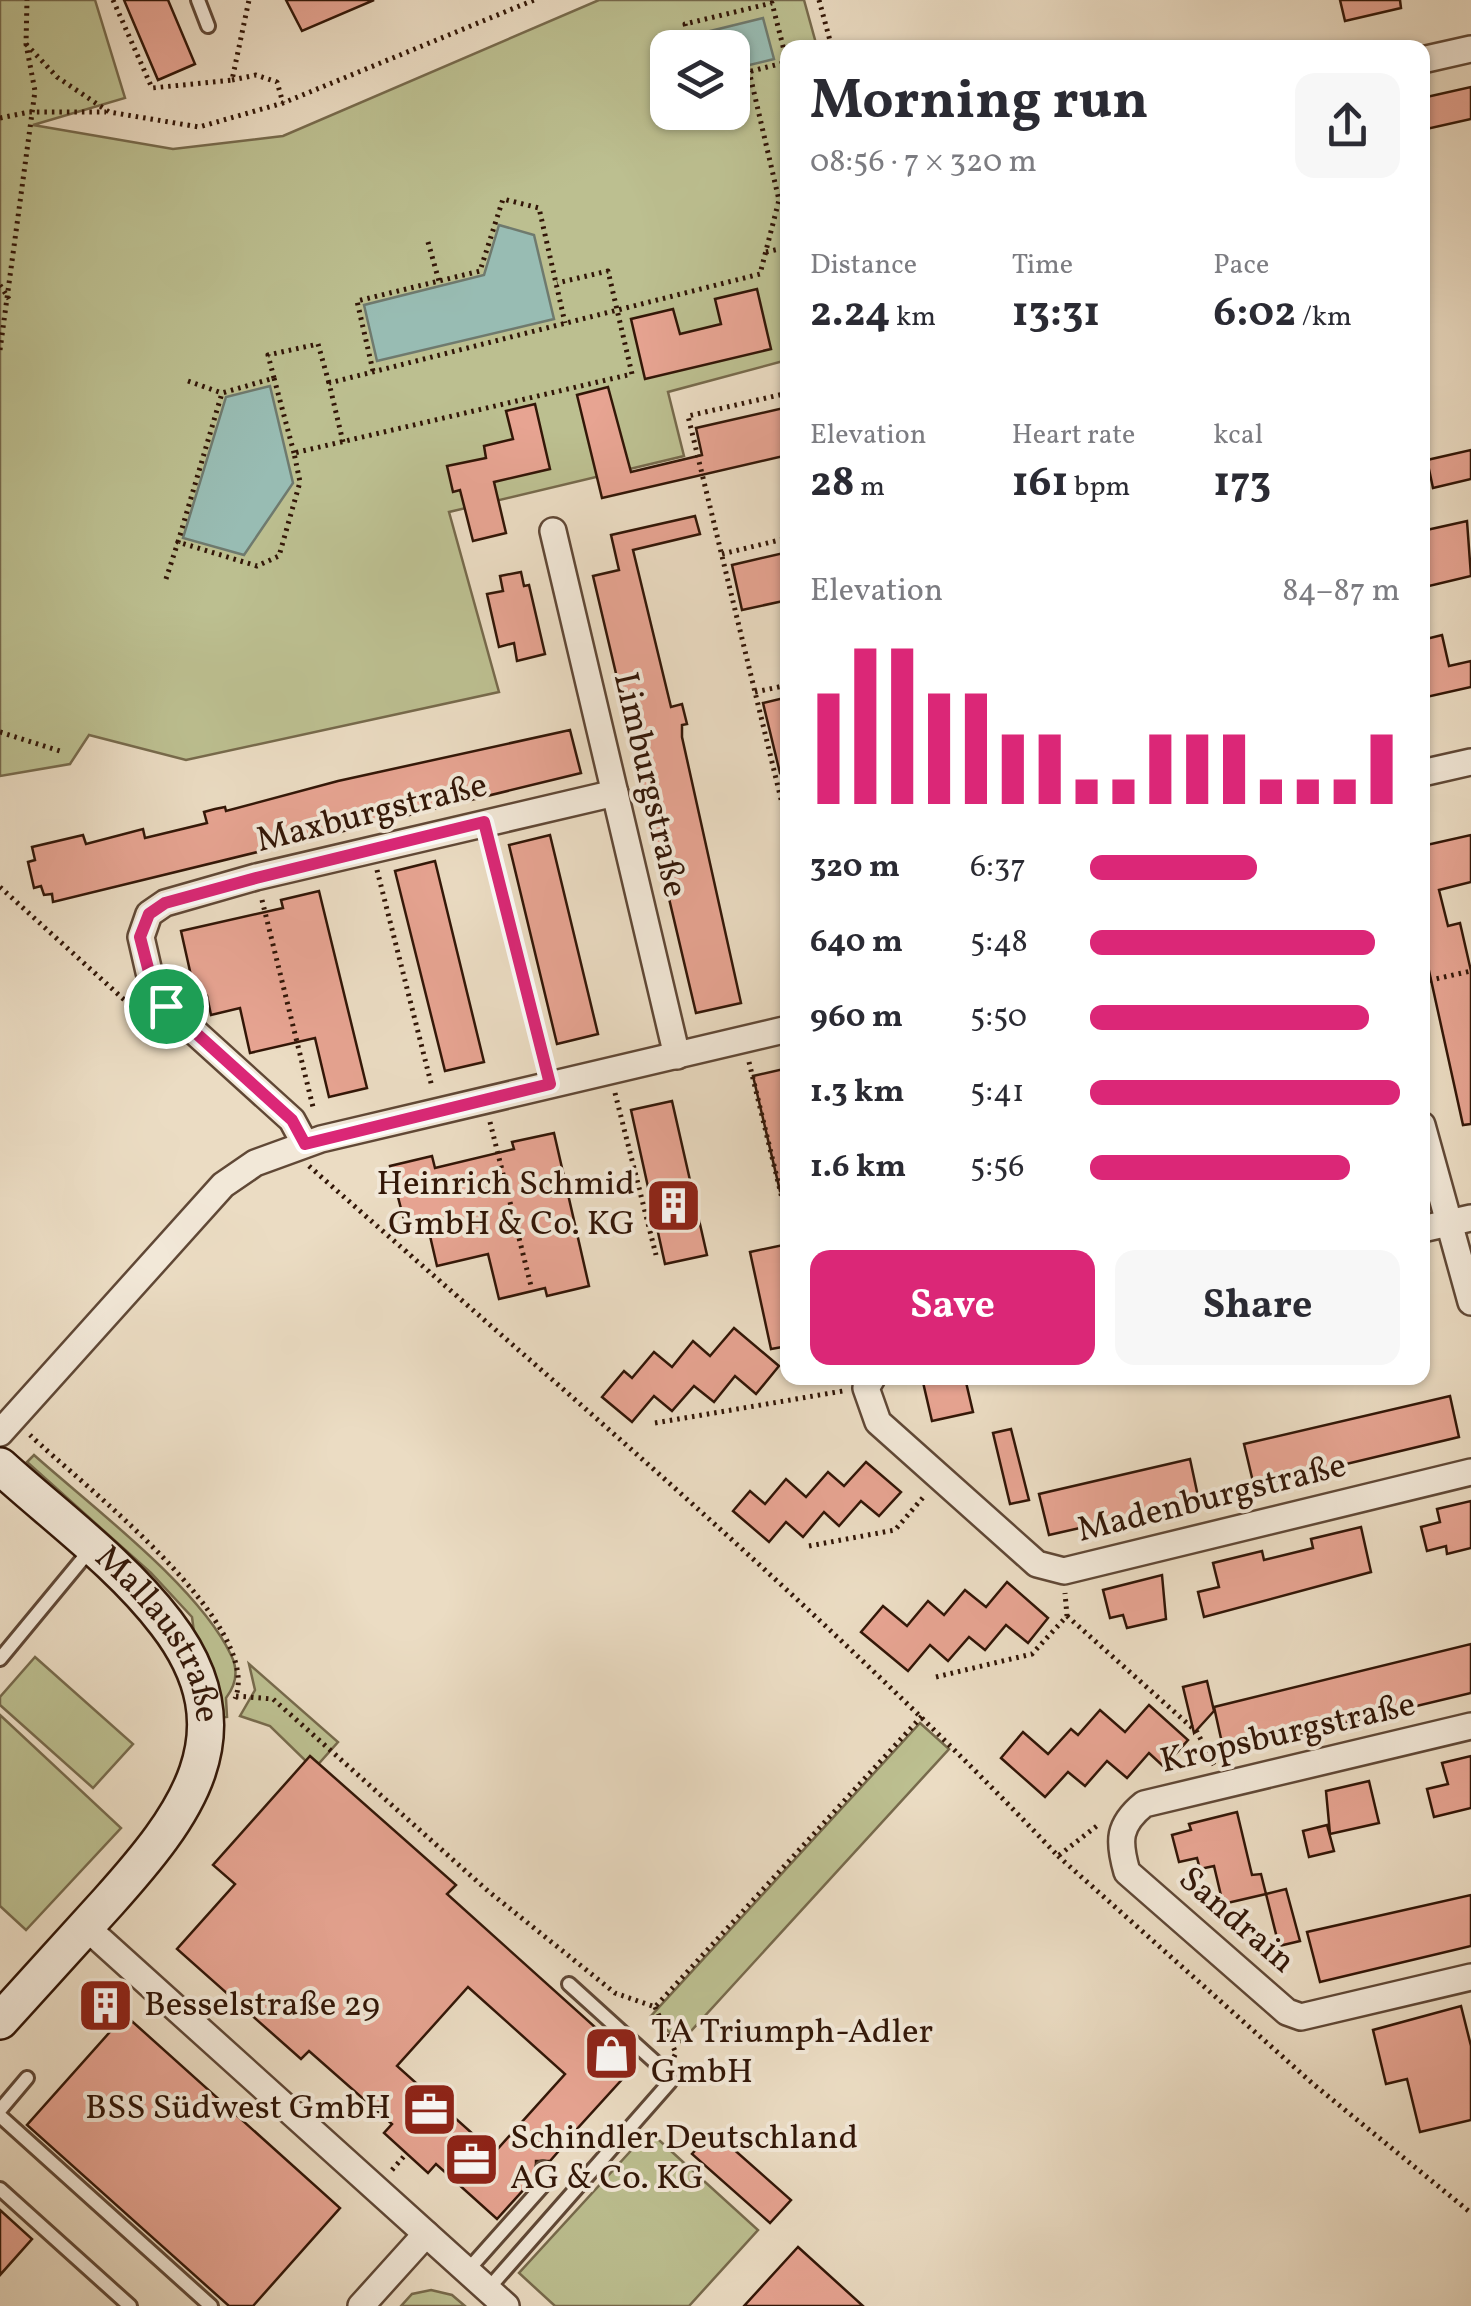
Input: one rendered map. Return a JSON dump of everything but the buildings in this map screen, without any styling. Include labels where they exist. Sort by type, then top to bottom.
[{"type":"street","points":[[1430,58],[1471,50]]},
{"type":"street","name":"Limburgstraße","points":[[554,531],[677,1056]]},
{"type":"street","points":[[1430,771],[1471,762]]},
{"type":"street","name":"Maxburgstraße","points":[[305,1144],[292,1120],[166,1006],[149,972],[140,937],[149,914],[165,903],[256,878],[615,793]]},
{"type":"street","points":[[0,1433],[222,1185],[255,1162],[305,1144],[780,1031]]},
{"type":"street","points":[[1430,1145],[1460,1220],[1471,1302]]},
{"type":"street","points":[[1430,1227],[1460,1220]]},
{"type":"street","name":"Madenburgstraße","points":[[870,1385],[878,1422],[1037,1564],[1064,1570],[1471,1472]]},
{"type":"street","name":"Mallaustraße","points":[[0,1466],[144,1597],[175,1635],[198,1686],[206,1745],[198,1778],[168,1833],[0,2020]]},
{"type":"street","name":"Kropsburgstraße","points":[[1125,1819],[1144,1804],[1471,1726]]},
{"type":"street","name":"Sandrain","points":[[1125,1819],[1119,1842],[1128,1872],[1287,2012],[1300,2018],[1471,1976]]},
{"type":"street","points":[[86,1927],[497,2298]]},
{"type":"street","points":[[361,2306],[426,2234]]},
{"type":"lane","points":[[198,0],[208,26]]},
{"type":"lane","points":[[0,1659],[92,1548]]},
{"type":"lane","points":[[497,2298],[670,2082],[665,2071],[569,1984]]},
{"type":"lane","points":[[27,2078],[0,2113],[211,2306]]},
{"type":"lane","points":[[468,2271],[548,2180],[543,2168]]},
{"type":"lane","points":[[0,2189],[130,2306]]},
{"type":"path","points":[[0,350],[10,300],[34,90],[26,44],[26,0]]},
{"type":"path","points":[[113,0],[152,88],[256,74],[277,82],[283,103]]},
{"type":"path","points":[[232,80],[249,0]]},
{"type":"path","points":[[0,118],[29,112],[109,112],[199,126],[283,103],[534,0]]},
{"type":"path","points":[[819,0],[830,40]]},
{"type":"path","points":[[686,30],[685,24],[772,3],[781,40]]},
{"type":"path","points":[[26,44],[58,78],[109,112]]},
{"type":"path","points":[[750,71],[780,64]]},
{"type":"path","points":[[329,382],[760,274],[779,200],[750,75]]},
{"type":"path","points":[[373,372],[357,301],[480,271],[503,199],[539,208],[565,323]]},
{"type":"path","points":[[428,242],[440,281]]},
{"type":"path","points":[[766,252],[780,248]]},
{"type":"path","points":[[294,453],[632,374],[608,271],[557,283]]},
{"type":"path","points":[[0,284],[10,300]]},
{"type":"path","points":[[178,542],[257,566],[279,556],[300,482],[268,355],[318,344],[343,442]]},
{"type":"path","points":[[188,381],[222,393],[274,378]]},
{"type":"path","points":[[166,579],[222,393]]},
{"type":"path","points":[[780,395],[688,416],[780,795]]},
{"type":"path","points":[[722,554],[780,540]]},
{"type":"path","points":[[755,692],[780,686]]},
{"type":"path","points":[[0,732],[63,752]]},
{"type":"path","points":[[484,822],[550,1084]]},
{"type":"path","points":[[372,848],[439,1114]]},
{"type":"path","points":[[256,878],[285,1009],[305,1144],[573,1400],[783,1586],[922,1716],[1058,1856],[1312,2083],[1471,2213]]},
{"type":"path","points":[[1430,980],[1471,971]]},
{"type":"path","points":[[743,1040],[780,1191]]},
{"type":"path","points":[[610,1071],[656,1255]]},
{"type":"path","points":[[484,1100],[531,1286]]},
{"type":"path","points":[[655,1423],[853,1385]]},
{"type":"path","points":[[809,1546],[895,1530],[941,1477]]},
{"type":"path","points":[[1064,1570],[1067,1616],[1197,1732],[1224,1786]]},
{"type":"path","points":[[936,1677],[1032,1654],[1067,1616]]},
{"type":"path","points":[[236,1696],[273,1699],[545,1936],[616,1993],[655,2008],[676,2053],[665,2071]]},
{"type":"path","points":[[655,2008],[922,1716]]},
{"type":"path","points":[[1058,1856],[1103,1822],[1125,1819]]},
{"type":"path","points":[[398,2164],[406,2154]]},
{"type":"green space","points":[[0,0],[95,0],[125,98],[33,125],[173,149],[283,136],[599,0],[804,0],[815,40],[780,40],[780,362],[668,392],[684,456],[449,512],[499,692],[186,760],[89,735],[70,764],[0,776]]},
{"type":"green space","points":[[34,1455],[170,1575],[216,1629],[236,1672],[226,1698],[227,1717],[219,1718],[196,1647],[192,1617],[151,1573],[27,1462]]},
{"type":"green space","points":[[35,1657],[133,1744],[93,1788],[0,1705],[0,1697]]},
{"type":"green space","points":[[249,1664],[338,1742],[314,1769],[270,1726],[240,1716],[255,1690]]},
{"type":"green space","points":[[0,1715],[121,1828],[26,1930],[0,1906]]},
{"type":"green space","points":[[920,1723],[949,1749],[681,2042],[651,2016]]},
{"type":"green space","points":[[649,2131],[758,2230],[689,2306],[555,2306],[519,2273]]},
{"type":"green space","points":[[431,2290],[452,2295],[465,2306],[401,2306],[412,2294]]},
{"type":"water","points":[[763,18],[774,59],[750,65],[750,30],[714,30]]},
{"type":"water","points":[[499,225],[534,235],[554,319],[377,361],[364,305],[484,275]]},
{"type":"water","points":[[270,386],[293,483],[244,555],[183,538],[226,397]]},
{"type":"place","name":"Heinrich Schmid GmbH & Co. KG","points":[[674,1205]]},
{"type":"place","name":"Besselstraße 29","points":[[105,2006]]},
{"type":"place","name":"TA Triumph-Adler GmbH","points":[[612,2053]]},
{"type":"place","name":"BSS Südwest GmbH","points":[[430,2109]]},
{"type":"place","name":"Schindler Deutschland AG & Co. KG","points":[[471,2159]]},
{"type":"route","points":[[484,822],[550,1084],[305,1144],[292,1120],[166,1006],[149,972],[140,937],[149,914],[165,903],[484,822]]}]
